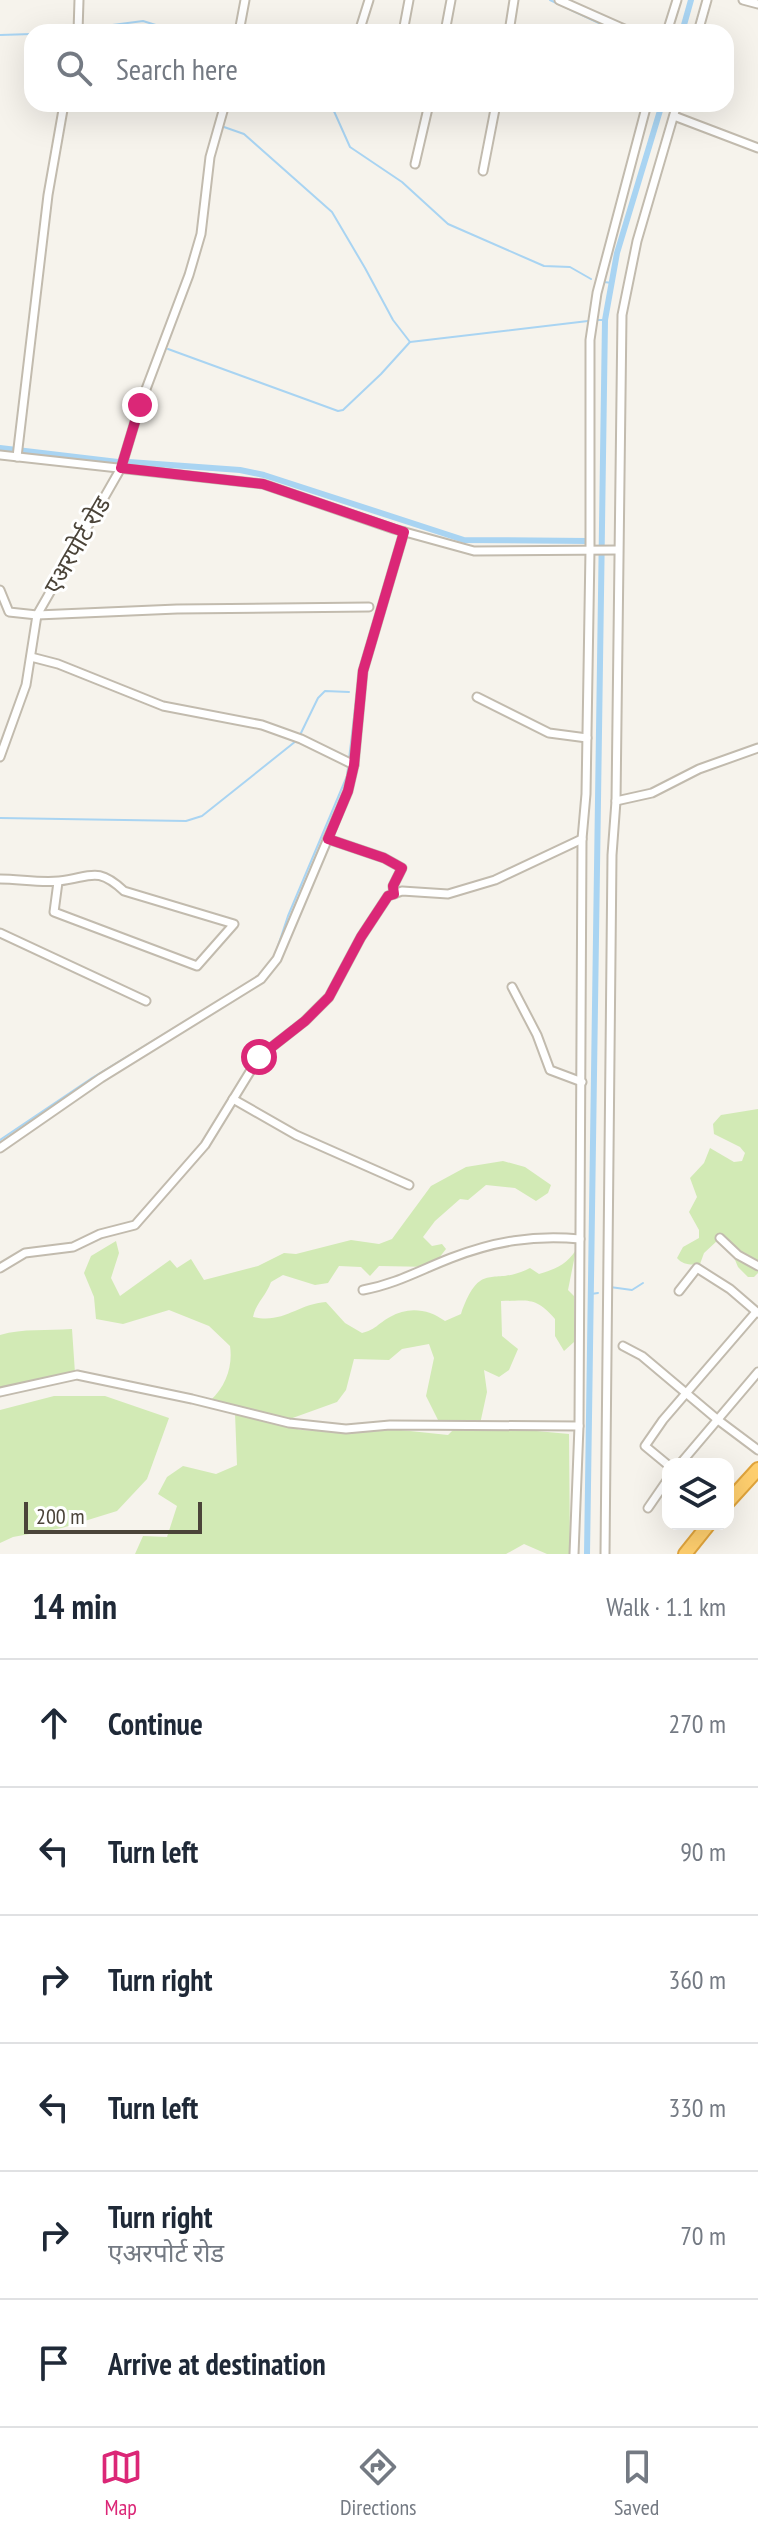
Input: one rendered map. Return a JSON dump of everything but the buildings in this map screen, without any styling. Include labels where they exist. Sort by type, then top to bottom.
[{"type":"highway","points":[[734,1495],[758,1469]]},
{"type":"highway","points":[[685,1554],[704,1530]]},
{"type":"street","points":[[78,24],[79,0]]},
{"type":"street","points":[[240,24],[245,0]]},
{"type":"street","points":[[362,24],[369,0]]},
{"type":"street","points":[[404,24],[409,0]]},
{"type":"street","points":[[446,24],[451,0]]},
{"type":"street","points":[[510,24],[514,0]]},
{"type":"street","points":[[559,0],[613,24]]},
{"type":"street","points":[[670,24],[677,0]]},
{"type":"street","points":[[700,24],[707,0]]},
{"type":"street","points":[[743,0],[758,4]]},
{"type":"street","points":[[17,453],[48,195],[63,112]]},
{"type":"street","name":"एअरपोर्ट रोड","points":[[0,757],[26,685],[37,615],[121,468],[140,405],[189,275],[201,234],[210,157],[223,112]]},
{"type":"street","points":[[415,164],[427,112]]},
{"type":"street","points":[[483,171],[494,112]]},
{"type":"street","points":[[574,1554],[579,1426],[582,839],[587,738],[590,340],[597,293],[645,112]]},
{"type":"street","points":[[605,1554],[612,855],[616,801],[615,550],[622,315],[637,241],[675,112]]},
{"type":"street","points":[[674,116],[758,148]]},
{"type":"street","points":[[0,455],[17,453],[263,484],[400,531],[474,551],[615,550]]},
{"type":"street","points":[[0,1148],[101,1078],[261,979],[277,959],[348,791],[363,671],[400,531]]},
{"type":"street","points":[[0,590],[4,610],[37,615],[87,611],[369,607]]},
{"type":"street","points":[[31,657],[58,664],[163,706],[262,725],[301,739],[350,763]]},
{"type":"street","points":[[477,697],[549,733],[587,738]]},
{"type":"street","points":[[616,801],[652,793],[699,769],[758,748]]},
{"type":"street","points":[[328,839],[384,858],[402,868],[393,886],[394,894]]},
{"type":"street","points":[[0,1268],[25,1253],[73,1247],[100,1234],[135,1225],[205,1145],[259,1057],[305,1021],[329,997],[361,937],[388,896],[402,891],[448,894],[495,880],[582,839]]},
{"type":"street","points":[[0,879],[58,882],[93,873],[114,881],[124,891],[234,924],[197,966],[54,912],[58,882]]},
{"type":"street","points":[[0,933],[146,1001]]},
{"type":"street","points":[[512,987],[537,1035],[550,1070],[582,1082]]},
{"type":"street","points":[[233,1099],[296,1135],[409,1185]]},
{"type":"street","points":[[363,1290],[392,1285],[452,1258],[511,1240],[544,1236],[580,1239]]},
{"type":"street","points":[[720,1238],[738,1255],[758,1266]]},
{"type":"street","points":[[662,1460],[645,1446],[663,1420],[757,1313],[730,1289],[697,1268],[679,1291]]},
{"type":"street","points":[[623,1346],[642,1356],[758,1450]]},
{"type":"street","points":[[685,1458],[758,1372]]},
{"type":"street","points":[[0,1392],[77,1375],[289,1423],[346,1429],[390,1425],[579,1426]]},
{"type":"street","points":[[648,1508],[662,1488]]},
{"type":"green space","points":[[758,1109],[758,1273],[748,1277],[738,1267],[730,1248],[729,1252],[718,1240],[704,1253],[700,1264],[682,1262],[677,1258],[683,1247],[699,1238],[699,1230],[689,1212],[697,1197],[690,1178],[704,1163],[710,1148],[734,1162],[742,1161],[745,1153],[740,1147],[714,1134],[713,1124],[721,1115]]},
{"type":"green space","points":[[503,1161],[525,1167],[551,1185],[548,1193],[536,1201],[515,1188],[486,1185],[468,1200],[460,1199],[435,1221],[423,1237],[432,1246],[442,1244],[446,1249],[432,1267],[379,1266],[370,1276],[361,1267],[339,1266],[328,1283],[315,1285],[283,1275],[271,1282],[253,1317],[273,1318],[326,1302],[345,1323],[362,1333],[404,1311],[425,1312],[445,1321],[461,1314],[468,1297],[482,1280],[530,1268],[539,1274],[564,1263],[576,1250],[568,1290],[574,1296],[574,1342],[564,1351],[555,1336],[555,1319],[542,1306],[525,1301],[501,1301],[502,1336],[518,1349],[509,1370],[499,1377],[484,1370],[487,1392],[480,1424],[439,1422],[426,1396],[434,1358],[429,1344],[402,1349],[389,1360],[354,1359],[346,1390],[337,1402],[287,1420],[211,1400],[224,1382],[231,1353],[230,1346],[209,1326],[169,1310],[123,1324],[96,1319],[94,1297],[84,1273],[91,1256],[116,1241],[119,1253],[111,1278],[120,1296],[170,1260],[177,1268],[191,1259],[204,1280],[258,1266],[284,1253],[296,1254],[351,1240],[379,1244],[392,1239],[431,1186],[466,1167]]},
{"type":"green space","points":[[72,1329],[75,1373],[0,1388],[0,1335]]},
{"type":"green space","points":[[54,1396],[105,1396],[169,1418],[147,1479],[117,1511],[0,1543],[0,1410]]},
{"type":"green space","points":[[235,1413],[301,1430],[345,1432],[391,1429],[448,1435],[454,1429],[526,1430],[569,1434],[570,1554],[547,1554],[524,1544],[506,1554],[135,1554],[143,1536],[167,1537],[177,1506],[158,1494],[167,1477],[183,1466],[216,1474],[237,1465]]},
{"type":"waterway","points":[[550,0],[601,24]]},
{"type":"waterway","points":[[684,24],[691,0]]},
{"type":"waterway","points":[[120,24],[143,21],[153,24]]},
{"type":"waterway","points":[[0,35],[24,34]]},
{"type":"waterway","points":[[334,112],[350,147],[402,182],[448,224],[544,266],[570,267],[591,279]]},
{"type":"waterway","points":[[587,1554],[605,320],[617,253],[660,112]]},
{"type":"waterway","points":[[224,127],[244,134],[332,212],[393,320],[410,342],[588,321]]},
{"type":"waterway","points":[[604,282],[612,283]]},
{"type":"waterway","points":[[597,320],[605,320]]},
{"type":"waterway","points":[[168,349],[338,411],[343,410],[381,374],[410,342]]},
{"type":"waterway","points":[[0,448],[118,462]]},
{"type":"waterway","points":[[129,462],[240,470],[264,475],[464,540],[587,541]]},
{"type":"waterway","points":[[275,955],[288,916],[347,776],[360,667],[399,538]]},
{"type":"waterway","points":[[300,735],[318,698],[325,691],[349,692]]},
{"type":"waterway","points":[[0,818],[186,821],[202,816],[296,741]]},
{"type":"waterway","points":[[0,1140],[92,1078],[212,1005]]},
{"type":"waterway","points":[[610,1287],[632,1290],[643,1283]]},
{"type":"waterway","points":[[591,1294],[598,1293]]},
{"type":"route","points":[[140,405],[121,468],[263,484],[404,532],[363,671],[354,765],[348,791],[328,839],[384,858],[402,868],[393,886],[394,894],[388,896],[361,937],[329,997],[305,1021],[259,1057]]}]
